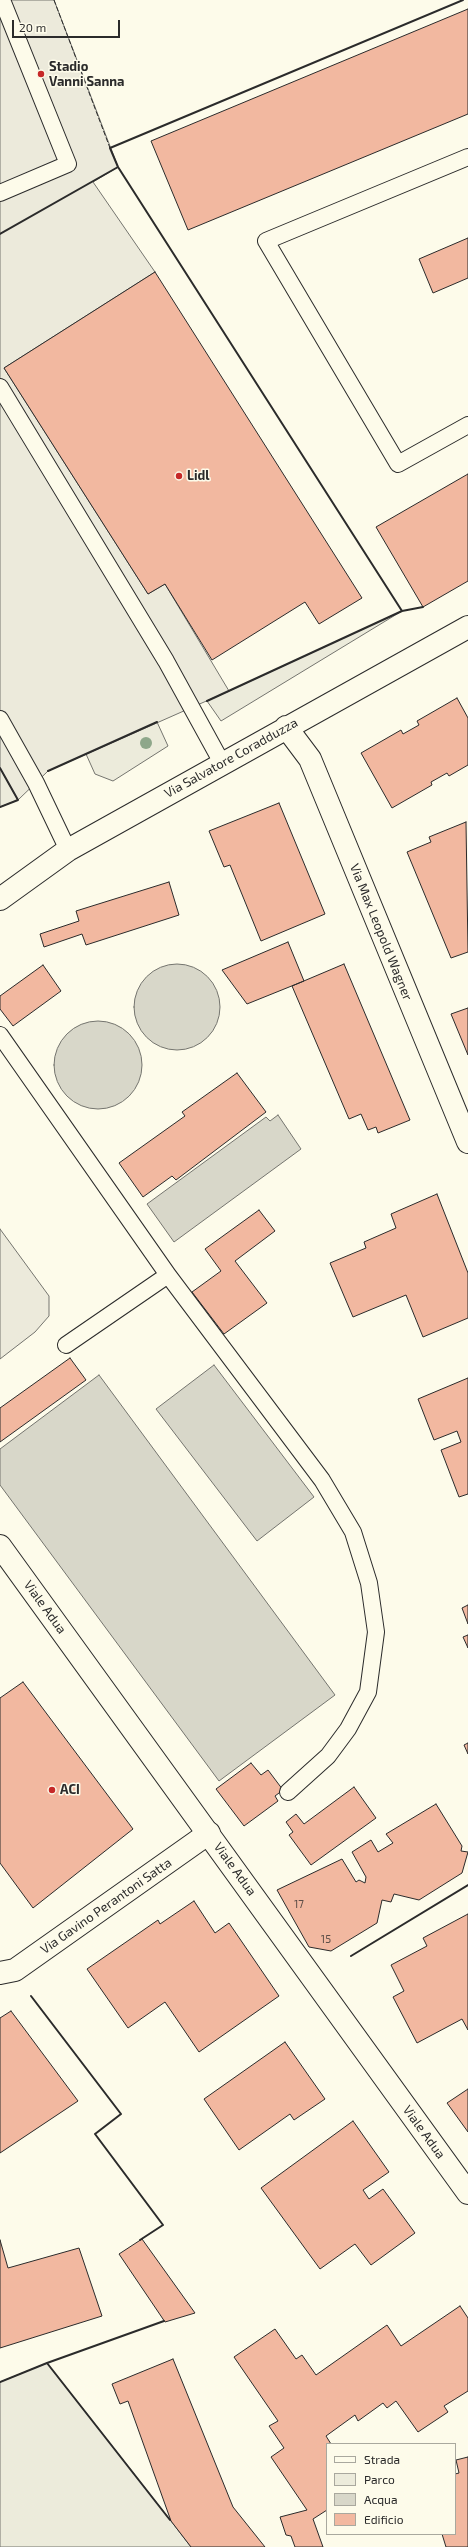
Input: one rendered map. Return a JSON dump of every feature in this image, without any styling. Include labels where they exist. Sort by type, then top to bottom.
[{"type":"main road","name":"Via Salvatore Coradduzza","points":[[0,899],[68,850],[286,727],[468,627]]},
{"type":"main road","name":"Via Max Leopold Wagner","points":[[286,727],[310,759],[468,1142]]},
{"type":"main road","name":"Viale Adua","points":[[0,1546],[468,2193]]},
{"type":"main road","name":"Via Gavino Perantoni Satta","points":[[0,1973],[15,1970],[209,1833]]},
{"type":"lane","points":[[0,193],[68,164],[2,0]]},
{"type":"lane","points":[[468,157],[266,241],[398,464],[468,425]]},
{"type":"lane","points":[[0,387],[166,661],[222,763]]},
{"type":"lane","points":[[0,719],[36,783],[68,850]]},
{"type":"lane","points":[[0,1036],[168,1274],[322,1480],[353,1532],[369,1583],[376,1632],[368,1692],[348,1729],[328,1756],[288,1792]]},
{"type":"lane","points":[[66,1345],[168,1274]]},
{"type":"green space","points":[[402,611],[221,721],[207,701],[229,691]]},
{"type":"green space","points":[[157,722],[168,746],[113,781],[95,774],[86,754]]},
{"type":"green space","points":[[0,768],[18,800],[0,807]]},
{"type":"green space","points":[[47,2363],[191,2547],[0,2547],[0,2382]]},
{"type":"shaded area","points":[[0,0],[54,0],[118,167],[93,182],[155,272],[4,368],[148,594],[165,584],[229,691],[48,771],[18,800],[0,768]]},
{"type":"shaded area","points":[[0,1229],[49,1296],[49,1316],[35,1332],[0,1359]]},
{"type":"water","points":[[177,964],[193,967],[201,971],[213,983],[217,991],[220,1007],[217,1023],[213,1031],[201,1043],[193,1047],[177,1050],[161,1047],[153,1043],[141,1031],[137,1023],[134,1007],[137,991],[141,983],[153,971],[161,967]]},
{"type":"water","points":[[98,1021],[115,1025],[129,1034],[138,1048],[142,1065],[138,1082],[129,1096],[115,1105],[98,1109],[81,1105],[67,1096],[58,1082],[54,1065],[58,1048],[67,1034],[81,1025]]},
{"type":"water","points":[[278,1115],[301,1149],[174,1242],[147,1204],[266,1117],[270,1121]]},
{"type":"water","points":[[214,1365],[314,1497],[257,1541],[156,1409]]},
{"type":"water","points":[[99,1375],[335,1695],[219,1781],[0,1485],[0,1449]]},
{"type":"building","points":[[468,9],[468,114],[188,230],[151,141]]},
{"type":"building","points":[[468,238],[468,278],[433,293],[419,259]]},
{"type":"building","name":"Lidl","points":[[155,272],[362,598],[319,624],[305,602],[212,660],[165,584],[148,594],[4,368]]},
{"type":"building","points":[[468,474],[468,581],[423,607],[376,527]]},
{"type":"building","points":[[457,698],[468,718],[468,765],[449,776],[447,773],[431,782],[432,785],[392,808],[361,753],[401,730],[403,734],[419,725],[417,721]]},
{"type":"building","points":[[279,803],[325,914],[261,941],[230,865],[224,867],[209,831]]},
{"type":"building","points":[[466,822],[468,952],[451,958],[407,852],[431,842],[429,837]]},
{"type":"building","points":[[169,882],[179,915],[86,945],[82,934],[44,947],[40,934],[79,921],[76,911]]},
{"type":"building","points":[[288,942],[304,981],[247,1004],[222,970]]},
{"type":"building","points":[[344,964],[410,1120],[378,1133],[376,1127],[368,1130],[361,1114],[349,1119],[292,986]]},
{"type":"building","points":[[43,965],[61,991],[13,1026],[0,1009],[0,996]]},
{"type":"building","points":[[468,1008],[468,1055],[451,1014]]},
{"type":"building","points":[[237,1073],[266,1112],[176,1180],[172,1176],[143,1197],[119,1163],[185,1116],[182,1112]]},
{"type":"building","points":[[437,1194],[468,1273],[468,1318],[423,1337],[406,1295],[353,1317],[330,1263],[366,1248],[364,1242],[396,1228],[391,1214]]},
{"type":"building","points":[[259,1210],[275,1231],[235,1261],[267,1303],[224,1334],[192,1292],[221,1271],[205,1249]]},
{"type":"building","points":[[70,1358],[86,1380],[0,1442],[0,1408]]},
{"type":"building","points":[[468,1378],[468,1494],[459,1497],[441,1450],[461,1442],[457,1431],[434,1440],[418,1399]]},
{"type":"building","points":[[468,1605],[468,1624],[462,1608]]},
{"type":"building","points":[[468,1635],[468,1648],[463,1637]]},
{"type":"building","name":"ACI","points":[[23,1682],[133,1829],[33,1908],[0,1863],[0,1698]]},
{"type":"building","points":[[468,1743],[468,1754],[464,1745]]},
{"type":"building","points":[[251,1763],[261,1775],[268,1770],[283,1790],[275,1796],[278,1801],[244,1826],[216,1789]]},
{"type":"building","points":[[354,1787],[376,1818],[311,1865],[289,1835],[293,1832],[286,1822],[296,1814],[304,1824]]},
{"type":"building","points":[[436,1804],[462,1846],[461,1851],[468,1852],[462,1873],[419,1900],[394,1894],[391,1902],[382,1900],[377,1923],[331,1951],[309,1947],[277,1890],[342,1859],[356,1882],[359,1880],[365,1883],[366,1877],[352,1852],[371,1840],[378,1852],[393,1843],[386,1834]]},
{"type":"building","points":[[194,1901],[215,1933],[229,1923],[279,1996],[199,2052],[165,2002],[128,2028],[87,1969],[158,1920],[160,1924]]},
{"type":"building","points":[[468,1914],[468,2030],[462,2019],[417,2043],[393,1997],[404,1991],[391,1965],[427,1946],[423,1938]]},
{"type":"building","points":[[11,2011],[78,2101],[0,2153],[0,2018]]},
{"type":"building","points":[[285,2042],[325,2099],[294,2120],[290,2114],[239,2150],[204,2099]]},
{"type":"building","points":[[468,2089],[468,2132],[447,2103]]},
{"type":"building","points":[[353,2121],[389,2172],[363,2190],[369,2199],[383,2189],[415,2233],[371,2265],[355,2244],[320,2269],[261,2188]]},
{"type":"building","points":[[142,2239],[195,2313],[165,2322],[119,2254]]},
{"type":"building","points":[[0,2240],[8,2268],[79,2248],[102,2316],[0,2348]]},
{"type":"building","points":[[460,2306],[468,2318],[468,2391],[444,2406],[448,2412],[418,2432],[396,2401],[387,2408],[383,2403],[358,2421],[355,2415],[326,2436],[330,2443],[326,2443],[326,2511],[313,2519],[323,2547],[295,2547],[291,2536],[286,2535],[280,2517],[307,2510],[271,2457],[284,2448],[269,2426],[278,2421],[234,2357],[275,2329],[296,2359],[302,2355],[316,2375],[387,2325],[401,2346]]},
{"type":"building","points":[[173,2359],[233,2507],[265,2547],[191,2547],[171,2521],[128,2401],[120,2404],[112,2384]]},
{"type":"building","points":[[468,2457],[468,2547],[446,2547],[442,2535],[456,2535],[456,2474],[459,2473],[456,2460]]},
{"type":"fence","points":[[54,0],[110,148]]},
{"type":"wall","points":[[423,607],[402,611],[118,167],[110,148],[463,0]]},
{"type":"wall","points":[[0,234],[118,167]]},
{"type":"wall","points":[[207,701],[402,611]]},
{"type":"wall","points":[[48,771],[157,722]]},
{"type":"wall","points":[[0,768],[18,800],[0,807]]},
{"type":"wall","points":[[351,1956],[468,1885]]},
{"type":"wall","points":[[31,1996],[121,2114],[95,2134],[163,2225],[140,2240]]},
{"type":"wall","points":[[47,2363],[164,2321]]},
{"type":"wall","points":[[0,2382],[47,2363],[170,2520]]},
{"type":"place","name":"Stadio Vanni Sanna","points":[[41,74]]},
{"type":"place","name":"Lidl","points":[[179,476]]},
{"type":"place","name":"ACI","points":[[52,1790]]}]
